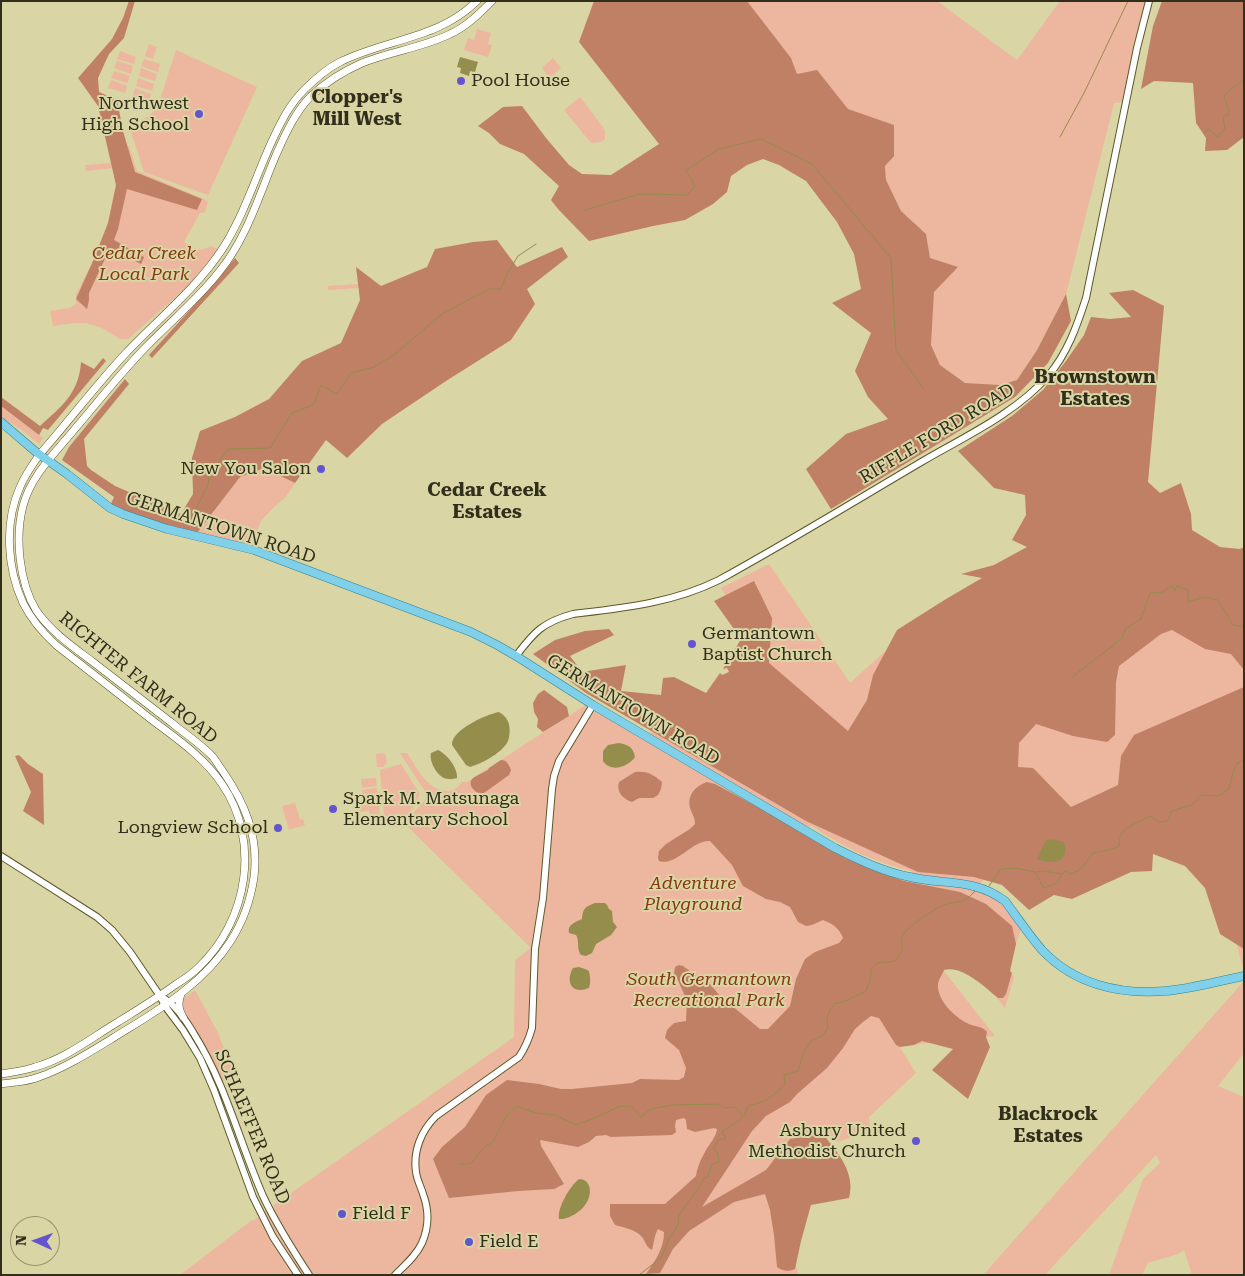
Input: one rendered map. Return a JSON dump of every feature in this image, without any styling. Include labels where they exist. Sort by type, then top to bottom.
[{"type":"main road","name":"RICHTER FARM ROAD","points":[[1,1074],[37,1067],[61,1057],[160,996],[197,969],[226,934],[239,903],[246,869],[243,836],[235,808],[222,784],[206,764],[56,645],[36,624],[23,603],[15,582],[10,556],[12,511],[19,488],[28,470],[40,454],[126,354],[207,271],[224,247],[249,198],[257,175],[284,116],[303,92],[323,73],[340,63],[362,53],[426,33],[467,11],[477,1]]},
{"type":"main road","name":"RICHTER FARM ROAD","points":[[1,1084],[32,1079],[63,1067],[100,1046],[182,993],[225,952],[242,922],[248,905],[256,859],[253,833],[244,805],[214,758],[47,624],[35,609],[28,593],[20,559],[20,520],[25,500],[41,468],[133,361],[220,271],[241,240],[284,137],[310,97],[344,72],[365,62],[429,43],[453,33],[478,15],[492,1]]},
{"type":"main road","name":"GERMANTOWN ROAD","points":[[1,422],[110,508],[167,529],[254,550],[443,621],[498,645],[593,705],[853,857],[879,868],[909,877],[970,884],[997,895],[1005,901],[1036,942],[1052,959],[1069,972],[1086,981],[1119,990],[1158,992],[1244,976]]},
{"type":"main road","points":[[182,993],[178,1005],[183,1017]]},
{"type":"street","name":"RIFFLE FORD ROAD","points":[[516,656],[544,625],[561,617],[656,602],[680,596],[711,584],[998,418],[1025,399],[1049,376],[1075,332],[1086,298],[1137,48],[1149,1]]},
{"type":"street","points":[[395,1275],[418,1251],[424,1238],[427,1224],[427,1205],[416,1173],[415,1163],[418,1144],[423,1133],[436,1116],[518,1057],[530,1038],[536,949],[554,776],[559,761],[593,705]]},
{"type":"street","name":"SCHAEFFER ROAD","points":[[1,856],[96,917],[112,930],[167,1004],[200,1058],[214,1090],[253,1197],[273,1237],[298,1275]]},
{"type":"street","name":"SCHAEFFER ROAD","points":[[167,1004],[183,1017],[214,1069],[270,1212],[309,1275]]},
{"type":"green space","points":[[129,1],[135,1],[124,38],[109,54],[98,78],[99,92],[117,100],[123,131],[135,172],[202,199],[197,210],[127,189],[114,240],[144,257],[141,264],[110,248],[89,293],[87,309],[76,299],[108,223],[116,185],[98,106],[78,78],[112,39]]},
{"type":"green space","points":[[594,1],[747,1],[791,58],[797,74],[817,70],[848,109],[894,125],[894,156],[885,166],[886,180],[901,211],[926,234],[930,258],[958,267],[934,292],[931,345],[940,365],[965,383],[1001,385],[1017,380],[1037,350],[1066,294],[1071,321],[1048,363],[1015,397],[831,509],[806,469],[846,434],[888,419],[868,397],[855,371],[871,333],[832,303],[861,289],[854,254],[837,222],[806,181],[779,165],[763,159],[747,165],[731,176],[727,192],[713,204],[685,220],[589,241],[551,200],[559,186],[524,154],[500,144],[489,133],[478,126],[503,107],[522,106],[569,165],[582,174],[611,175],[659,144],[579,42]]},
{"type":"green space","points":[[747,1],[937,1],[1017,60],[1060,1],[1149,1],[1126,102],[1114,103],[1066,294],[1037,350],[1017,380],[1001,385],[965,383],[940,365],[931,345],[934,292],[926,234],[901,211],[886,180],[885,166],[894,125],[848,110],[836,95],[797,74],[791,58]]},
{"type":"green space","points":[[1162,1],[1244,1],[1244,137],[1227,150],[1205,151],[1206,138],[1196,123],[1193,83],[1154,81],[1141,89],[1153,26]]},
{"type":"green space","points":[[477,29],[491,33],[488,44],[492,45],[488,57],[464,50],[468,38],[474,40]]},
{"type":"green space","points":[[149,44],[157,47],[153,59],[145,56]]},
{"type":"green space","points":[[176,50],[257,87],[208,195],[144,172],[130,129],[150,115],[158,106]]},
{"type":"green space","points":[[120,51],[136,57],[134,64],[117,59]]},
{"type":"green space","points":[[553,58],[561,68],[549,78],[542,68]]},
{"type":"green space","points":[[144,59],[160,64],[158,72],[141,66]]},
{"type":"green space","points":[[117,61],[133,66],[131,74],[114,68]]},
{"type":"green space","points":[[141,68],[157,74],[155,81],[139,76]]},
{"type":"green space","points":[[114,71],[130,76],[127,83],[111,78]]},
{"type":"green space","points":[[138,78],[154,84],[152,91],[136,86]]},
{"type":"green space","points":[[111,80],[127,86],[125,93],[108,88]]},
{"type":"green space","points":[[135,88],[151,94],[149,101],[133,96]]},
{"type":"green space","points":[[580,97],[605,131],[605,139],[601,142],[591,143],[564,110]]},
{"type":"green space","name":"Cedar Creek Local Park","points":[[129,146],[137,171],[208,202],[205,212],[200,213],[184,242],[190,247],[200,250],[210,246],[219,249],[188,286],[128,339],[120,339],[102,328],[86,323],[53,326],[50,311],[70,308],[76,304],[76,294],[100,248],[116,187],[114,168],[86,171],[85,165],[114,163],[111,151]]},
{"type":"green space","points":[[497,240],[517,267],[562,247],[568,257],[527,289],[535,304],[511,340],[382,424],[347,458],[326,440],[295,483],[264,468],[240,477],[197,533],[110,506],[114,497],[62,460],[69,447],[125,379],[129,384],[84,439],[87,466],[115,486],[181,514],[193,494],[192,458],[200,431],[235,417],[269,399],[302,361],[341,343],[360,300],[356,267],[381,286],[427,267],[435,249]]},
{"type":"green space","points":[[235,258],[239,263],[152,358],[149,355]]},
{"type":"green space","points":[[358,284],[359,288],[328,290],[328,286]]},
{"type":"green space","points":[[1133,290],[1164,306],[1148,482],[1160,493],[1181,483],[1191,514],[1192,530],[1220,547],[1240,549],[1244,547],[1244,670],[1231,654],[1205,649],[1172,630],[1161,634],[1119,666],[1116,682],[1115,735],[1107,742],[1073,736],[1036,724],[1019,743],[1018,767],[1033,768],[1071,807],[1118,785],[1121,756],[1134,735],[1244,687],[1244,949],[1220,934],[1205,888],[1185,866],[1153,854],[1152,871],[1131,872],[1072,899],[1054,895],[1029,910],[1002,885],[974,877],[918,872],[806,821],[586,693],[533,654],[555,640],[585,631],[609,629],[614,635],[570,656],[582,672],[626,665],[621,691],[661,695],[663,678],[674,677],[706,693],[720,673],[722,675],[729,672],[727,668],[723,669],[741,639],[714,601],[754,581],[772,618],[769,663],[848,731],[867,700],[873,675],[897,630],[982,578],[961,574],[994,565],[1027,547],[1012,540],[1026,515],[1025,495],[994,488],[958,451],[1012,416],[1043,390],[1084,335],[1091,317],[1110,319],[1131,317],[1109,293]]},
{"type":"green space","points":[[103,358],[106,361],[48,430],[43,428],[39,435],[1,406],[1,397],[40,426],[62,405],[73,391],[80,373],[81,362],[94,369]]},
{"type":"green space","points":[[1,406],[43,438],[39,444],[22,430],[1,417]]},
{"type":"green space","points":[[264,468],[295,483],[285,498],[261,521],[251,545],[197,533],[240,477]]},
{"type":"green space","name":"South Germantown Recreational Park","points":[[1244,560],[1244,972],[1214,859],[1118,785],[1071,807],[1066,802],[975,888],[990,895],[1001,904],[1021,929],[1009,971],[1014,977],[1005,1008],[967,959],[921,942],[995,1036],[899,1046],[916,1073],[869,1117],[870,1130],[838,1142],[823,1134],[772,1167],[798,1275],[180,1275],[252,1220],[514,1037],[515,960],[531,948],[404,823],[425,800],[426,793],[400,753],[407,753],[427,782],[432,786],[445,791],[451,791],[462,782],[467,782],[587,704],[646,733],[691,728],[751,641],[721,588],[769,564],[850,683],[891,646]],"holes":[[[812,826],[848,847],[885,864],[912,871],[913,881],[895,877],[841,857],[796,828]]]},
{"type":"green space","points":[[544,690],[567,707],[569,716],[543,732],[537,727],[538,719],[534,712],[533,703],[538,694]]},
{"type":"green space","points":[[385,753],[387,763],[384,767],[377,767],[376,754]]},
{"type":"green space","points":[[19,755],[43,774],[44,825],[23,811],[31,792],[15,756]]},
{"type":"green space","points":[[501,760],[509,765],[511,770],[509,775],[484,793],[475,791],[471,786],[473,778]]},
{"type":"green space","points":[[401,764],[420,794],[408,816],[395,821],[384,816],[380,770]]},
{"type":"green space","points":[[635,772],[650,774],[662,782],[658,795],[653,798],[639,798],[632,802],[623,797],[618,789],[619,782]]},
{"type":"green space","points":[[376,778],[377,786],[362,788],[361,779]]},
{"type":"green space","points":[[707,782],[715,784],[767,812],[845,858],[904,881],[960,892],[986,904],[1012,926],[1016,944],[1010,971],[1012,973],[1003,998],[998,998],[966,974],[951,969],[944,970],[939,981],[938,991],[940,997],[948,1008],[964,1021],[987,1032],[986,1037],[990,1047],[968,1099],[932,1070],[953,1049],[922,1041],[914,1045],[900,1047],[896,1045],[879,1018],[871,1016],[855,1029],[827,1068],[790,1102],[766,1116],[752,1131],[702,1207],[766,1170],[790,1139],[823,1134],[840,1156],[848,1172],[851,1189],[849,1198],[811,1205],[795,1269],[790,1271],[777,1267],[770,1210],[765,1194],[734,1202],[689,1231],[673,1249],[660,1273],[646,1274],[661,1249],[664,1232],[658,1229],[652,1250],[650,1249],[636,1232],[615,1225],[610,1216],[610,1204],[665,1204],[696,1176],[701,1161],[717,1129],[695,1132],[687,1129],[684,1118],[676,1120],[676,1132],[672,1135],[596,1136],[578,1147],[540,1140],[541,1146],[564,1184],[554,1189],[449,1198],[433,1159],[442,1147],[465,1127],[486,1095],[507,1080],[561,1089],[572,1089],[632,1083],[640,1079],[679,1080],[684,1077],[686,1068],[679,1050],[665,1038],[667,1030],[674,1023],[686,1021],[687,1001],[674,973],[675,967],[683,966],[710,984],[720,996],[760,1029],[768,1029],[790,1006],[796,979],[805,959],[815,952],[839,943],[843,938],[838,929],[830,923],[823,920],[806,926],[798,922],[790,907],[780,902],[766,899],[743,886],[732,865],[710,841],[697,844],[672,860],[659,861],[659,851],[695,824],[689,803],[691,795],[696,788]]},
{"type":"green space","points":[[377,788],[378,797],[363,799],[362,790]]},
{"type":"green space","points":[[379,802],[380,818],[370,819],[369,811],[360,812],[359,804]]},
{"type":"green space","points":[[295,803],[300,820],[303,819],[305,825],[289,830],[282,806]]},
{"type":"green space","points":[[1244,981],[1244,1053],[1218,1086],[1244,1097],[1244,1275],[1192,1275],[1184,1250],[1178,1254],[1148,1263],[1142,1275],[1109,1275],[1143,1179],[1160,1163],[1156,1155],[1045,1275],[983,1275]]},
{"type":"green space","points":[[195,990],[218,1033],[235,1077],[218,1083],[211,1080],[197,1047],[176,1011],[178,1003]]},
{"type":"shaded area","points":[[460,57],[478,62],[475,72],[470,71],[469,76],[460,73],[461,68],[457,67]]},
{"type":"shaded area","points":[[499,712],[509,724],[509,739],[507,743],[500,751],[485,761],[470,767],[466,765],[452,745],[453,739],[463,728],[486,716]]},
{"type":"shaded area","points":[[619,743],[630,747],[635,757],[624,766],[610,767],[603,761],[603,751],[608,745]]},
{"type":"shaded area","points":[[438,750],[451,762],[456,770],[457,778],[444,778],[436,770],[432,763],[431,753]]},
{"type":"shaded area","points":[[1051,839],[1064,842],[1065,854],[1059,861],[1054,862],[1037,859],[1046,840]]},
{"type":"shaded area","points":[[595,903],[605,903],[607,905],[612,911],[613,922],[617,927],[611,935],[596,944],[592,953],[586,956],[581,955],[577,937],[569,933],[569,928],[572,924],[582,919],[585,908]]},
{"type":"shaded area","points":[[579,967],[589,971],[589,988],[583,990],[574,988],[570,982],[573,968]]},
{"type":"shaded area","points":[[579,1179],[586,1181],[589,1186],[590,1193],[586,1204],[576,1214],[559,1219],[560,1209],[565,1197]]},
{"type":"waterway","points":[[1060,137],[1084,93],[1128,1]]},
{"type":"waterway","points":[[1204,132],[1209,129],[1218,137],[1225,129],[1223,117],[1230,113],[1224,96],[1244,80]]},
{"type":"waterway","points":[[585,210],[640,194],[687,195],[695,186],[686,170],[719,149],[761,139],[812,164],[891,258],[896,350],[923,388]]},
{"type":"waterway","points":[[190,520],[208,485],[209,476],[228,449],[270,448],[292,413],[313,405],[321,385],[337,394],[351,373],[374,367],[395,354],[442,314],[489,289],[501,289],[507,274],[518,256],[536,244]]},
{"type":"waterway","points":[[1072,677],[1114,645],[1123,636],[1125,629],[1141,619],[1150,593],[1163,592],[1171,586],[1175,591],[1177,586],[1188,590],[1188,602],[1204,597],[1218,600],[1233,625],[1244,627]]},
{"type":"waterway","points":[[989,886],[1001,869],[1016,868],[1035,872],[1044,888],[1058,882],[1066,871],[1071,874],[1081,869],[1093,853],[1119,846],[1122,833],[1129,827],[1151,816],[1159,822],[1167,821],[1172,811],[1191,805],[1202,795],[1218,796],[1229,789],[1237,763],[1244,760]]},
{"type":"waterway","points":[[1036,872],[1043,871],[1062,874]]},
{"type":"waterway","points":[[639,1275],[661,1258],[669,1239],[678,1225],[679,1215],[704,1178],[708,1177],[712,1164],[719,1162],[718,1154],[714,1149],[718,1140],[726,1138],[722,1132],[744,1117],[748,1106],[768,1098],[785,1085],[784,1075],[798,1071],[804,1051],[812,1040],[822,1036],[828,1028],[828,1015],[834,1004],[843,1002],[866,991],[870,981],[871,969],[877,963],[895,961],[902,951],[901,938],[909,928],[932,911],[944,905],[964,900],[975,891]]},
{"type":"waterway","points":[[458,1164],[470,1164],[485,1147],[493,1142],[505,1118],[517,1106],[536,1113],[555,1115],[576,1125],[620,1106],[632,1107],[641,1117],[650,1109],[673,1105],[718,1104],[723,1108],[735,1107],[743,1116]]},
{"type":"place","name":"Pool House","points":[[461,81]]},
{"type":"place","name":"Northwest High School","points":[[199,114]]},
{"type":"place","name":"New You Salon","points":[[321,469]]},
{"type":"place","name":"Germantown Baptist Church","points":[[692,644]]},
{"type":"place","name":"Spark M. Matsunaga Elementary School","points":[[333,809]]},
{"type":"place","name":"Longview School","points":[[278,828]]},
{"type":"place","name":"Asbury United Methodist Church","points":[[916,1141]]},
{"type":"place","name":"Field F","points":[[342,1214]]},
{"type":"place","name":"Field E","points":[[469,1242]]},
{"type":"district","name":"Clopper's Mill West","points":[[357,108]]},
{"type":"district","name":"Brownstown Estates","points":[[1095,388]]},
{"type":"district","name":"Cedar Creek Estates","points":[[487,501]]},
{"type":"district","name":"Blackrock Estates","points":[[1048,1125]]},
{"type":"park label","name":"Adventure Playground","points":[[693,894]]}]
